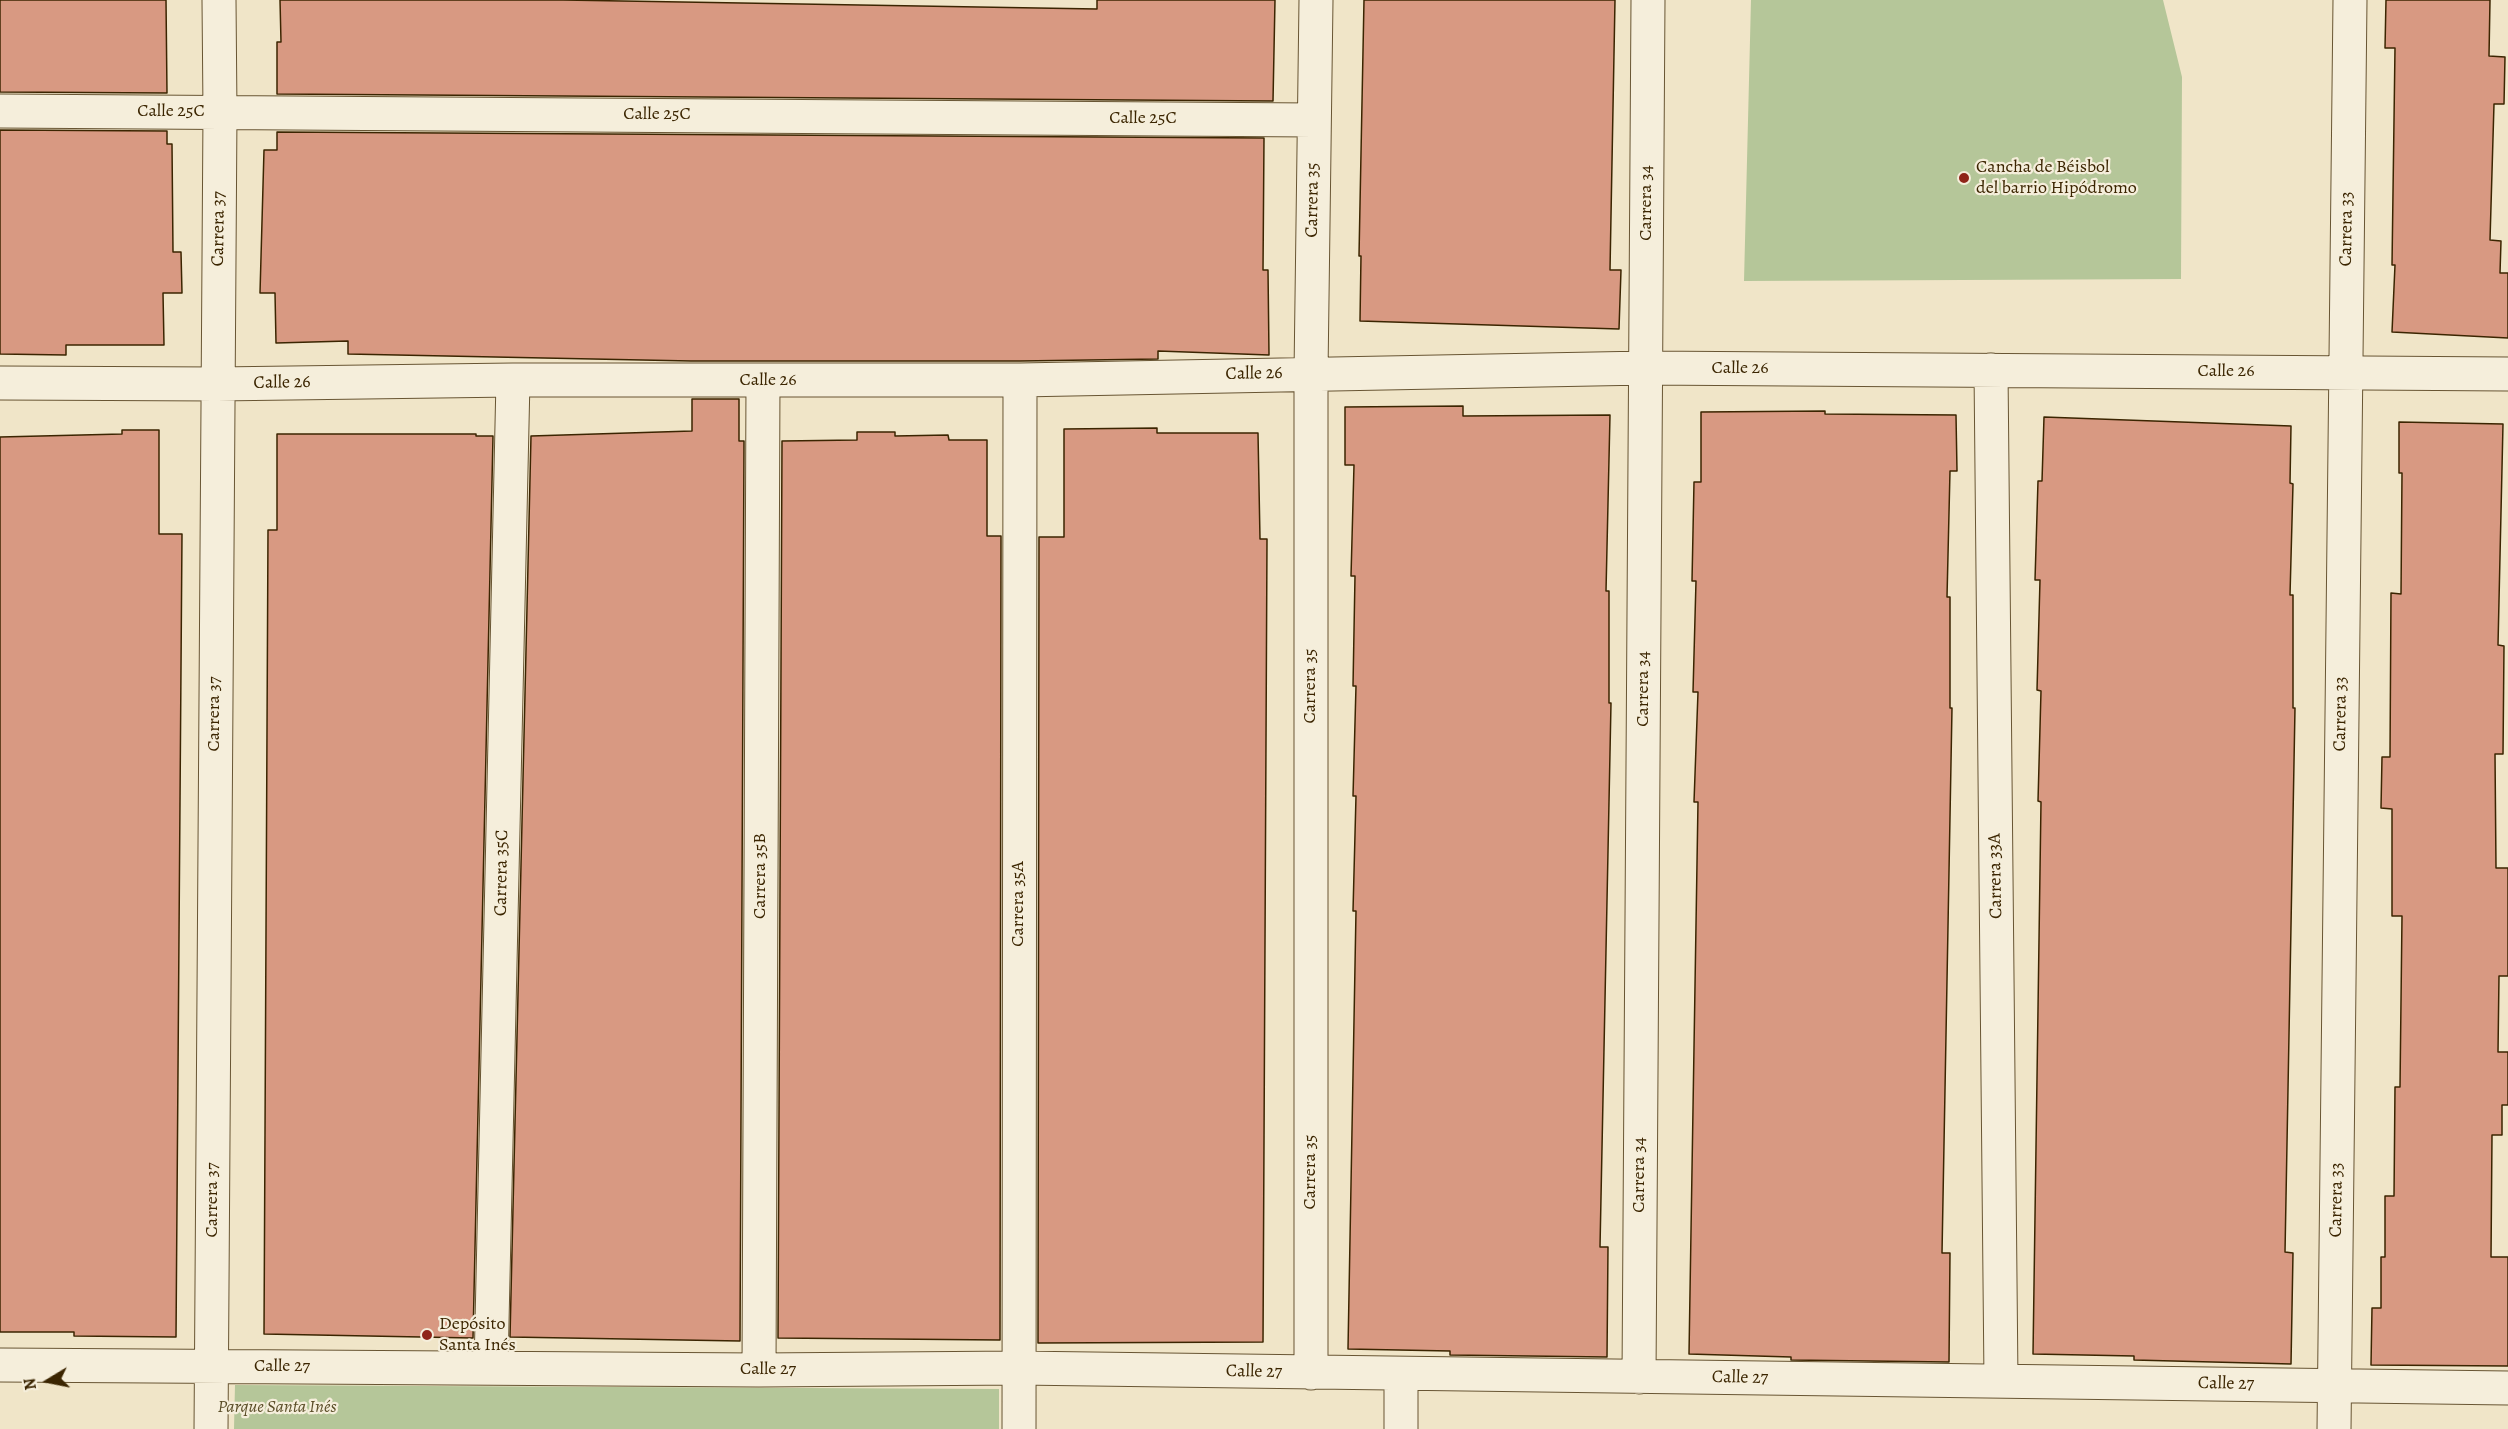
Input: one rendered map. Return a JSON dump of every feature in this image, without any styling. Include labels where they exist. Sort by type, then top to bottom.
[{"type":"street","name":"Carrera 37","points":[[211,1429],[219,0]]},
{"type":"street","name":"Carrera 35","points":[[1311,1373],[1311,373],[1316,0]]},
{"type":"street","name":"Carrera 34","points":[[1639,1377],[1648,0]]},
{"type":"street","name":"Carrera 33","points":[[2334,1429],[2350,0]]},
{"type":"street","name":"Calle 25C","points":[[0,111],[1313,120]]},
{"type":"street","name":"Calle 26","points":[[0,383],[1020,380],[1646,368],[2508,374]]},
{"type":"street","name":"Carrera 33A","points":[[1990,370],[2001,1381]]},
{"type":"street","name":"Carrera 35C","points":[[491,1367],[513,380]]},
{"type":"street","name":"Carrera 35A","points":[[1019,1429],[1020,380]]},
{"type":"street","name":"Carrera 35B","points":[[759,1370],[763,381]]},
{"type":"street","name":"Calle 27","points":[[0,1365],[759,1370],[1018,1368],[2508,1388]]},
{"type":"street","points":[[1401,1374],[1401,1429]]},
{"type":"green space","name":"Cancha de Béisbol del barrio Hipódromo","points":[[1751,0],[2163,0],[2182,77],[2181,279],[1744,281]]},
{"type":"green space","name":"Parque Santa Inés","points":[[235,1385],[999,1389],[999,1429],[234,1429]]},
{"type":"building","points":[[0,0],[166,0],[167,93],[0,92]]},
{"type":"building","points":[[280,0],[563,0],[1097,9],[1097,0],[1275,0],[1273,101],[277,94],[277,42],[281,42]]},
{"type":"building","points":[[1364,0],[1615,0],[1610,270],[1621,270],[1619,329],[1360,321],[1361,256],[1359,256]]},
{"type":"building","points":[[2386,0],[2490,0],[2489,56],[2505,57],[2504,104],[2494,104],[2490,240],[2501,241],[2500,273],[2508,273],[2508,338],[2392,332],[2395,265],[2392,265],[2395,48],[2385,48]]},
{"type":"building","points":[[0,130],[167,131],[167,144],[172,144],[173,252],[181,252],[182,293],[163,293],[164,345],[66,345],[66,355],[0,354]]},
{"type":"building","points":[[277,132],[1264,138],[1263,270],[1268,270],[1269,355],[1158,351],[1158,359],[691,361],[348,354],[348,341],[276,343],[275,293],[260,293],[264,150],[277,150]]},
{"type":"building","points":[[692,399],[739,399],[739,441],[744,441],[740,1341],[510,1337],[531,436],[692,431]]},
{"type":"building","points":[[1463,406],[1463,416],[1610,415],[1606,591],[1609,591],[1609,703],[1611,703],[1600,1247],[1608,1247],[1607,1357],[1450,1355],[1450,1351],[1348,1349],[1356,911],[1353,911],[1356,796],[1353,796],[1356,686],[1353,686],[1355,576],[1351,576],[1354,465],[1345,465],[1345,407]]},
{"type":"building","points":[[1825,411],[1825,414],[1956,415],[1957,471],[1950,471],[1947,597],[1950,597],[1950,708],[1952,708],[1942,1253],[1950,1253],[1949,1362],[1791,1360],[1791,1357],[1689,1354],[1698,802],[1694,802],[1698,692],[1693,692],[1696,581],[1692,581],[1694,482],[1701,482],[1701,412]]},
{"type":"building","points":[[2044,417],[2291,426],[2290,483],[2293,484],[2290,595],[2293,595],[2293,708],[2295,708],[2285,1252],[2293,1253],[2291,1364],[2134,1360],[2134,1356],[2033,1354],[2041,802],[2038,801],[2041,691],[2037,690],[2040,580],[2035,580],[2038,481],[2042,481]]},
{"type":"building","points":[[2399,422],[2503,424],[2498,645],[2504,646],[2503,754],[2495,754],[2496,868],[2508,868],[2508,976],[2499,976],[2498,1052],[2508,1052],[2508,1105],[2502,1105],[2502,1135],[2492,1135],[2491,1257],[2508,1257],[2508,1366],[2371,1365],[2372,1308],[2381,1308],[2381,1257],[2385,1257],[2385,1196],[2394,1196],[2395,1087],[2400,1087],[2402,916],[2392,916],[2392,809],[2381,808],[2382,757],[2390,757],[2391,593],[2401,594],[2402,473],[2399,473]]},
{"type":"building","points":[[1157,428],[1157,433],[1258,433],[1260,539],[1267,539],[1263,1342],[1038,1343],[1039,537],[1064,537],[1064,429]]},
{"type":"building","points":[[122,430],[159,430],[159,534],[182,534],[176,1337],[74,1336],[74,1332],[0,1332],[0,437],[122,434]]},
{"type":"building","points":[[857,432],[895,432],[895,436],[948,435],[949,440],[987,440],[987,536],[1001,536],[1000,1340],[778,1338],[782,441],[857,440]]},
{"type":"building","points":[[277,434],[476,434],[476,436],[493,436],[473,1338],[264,1334],[268,530],[277,530]]},
{"type":"place","name":"Cancha de Béisbol del barrio Hipódromo","points":[[1964,178]]},
{"type":"place","name":"Depósito Santa Inés","points":[[427,1335]]}]
